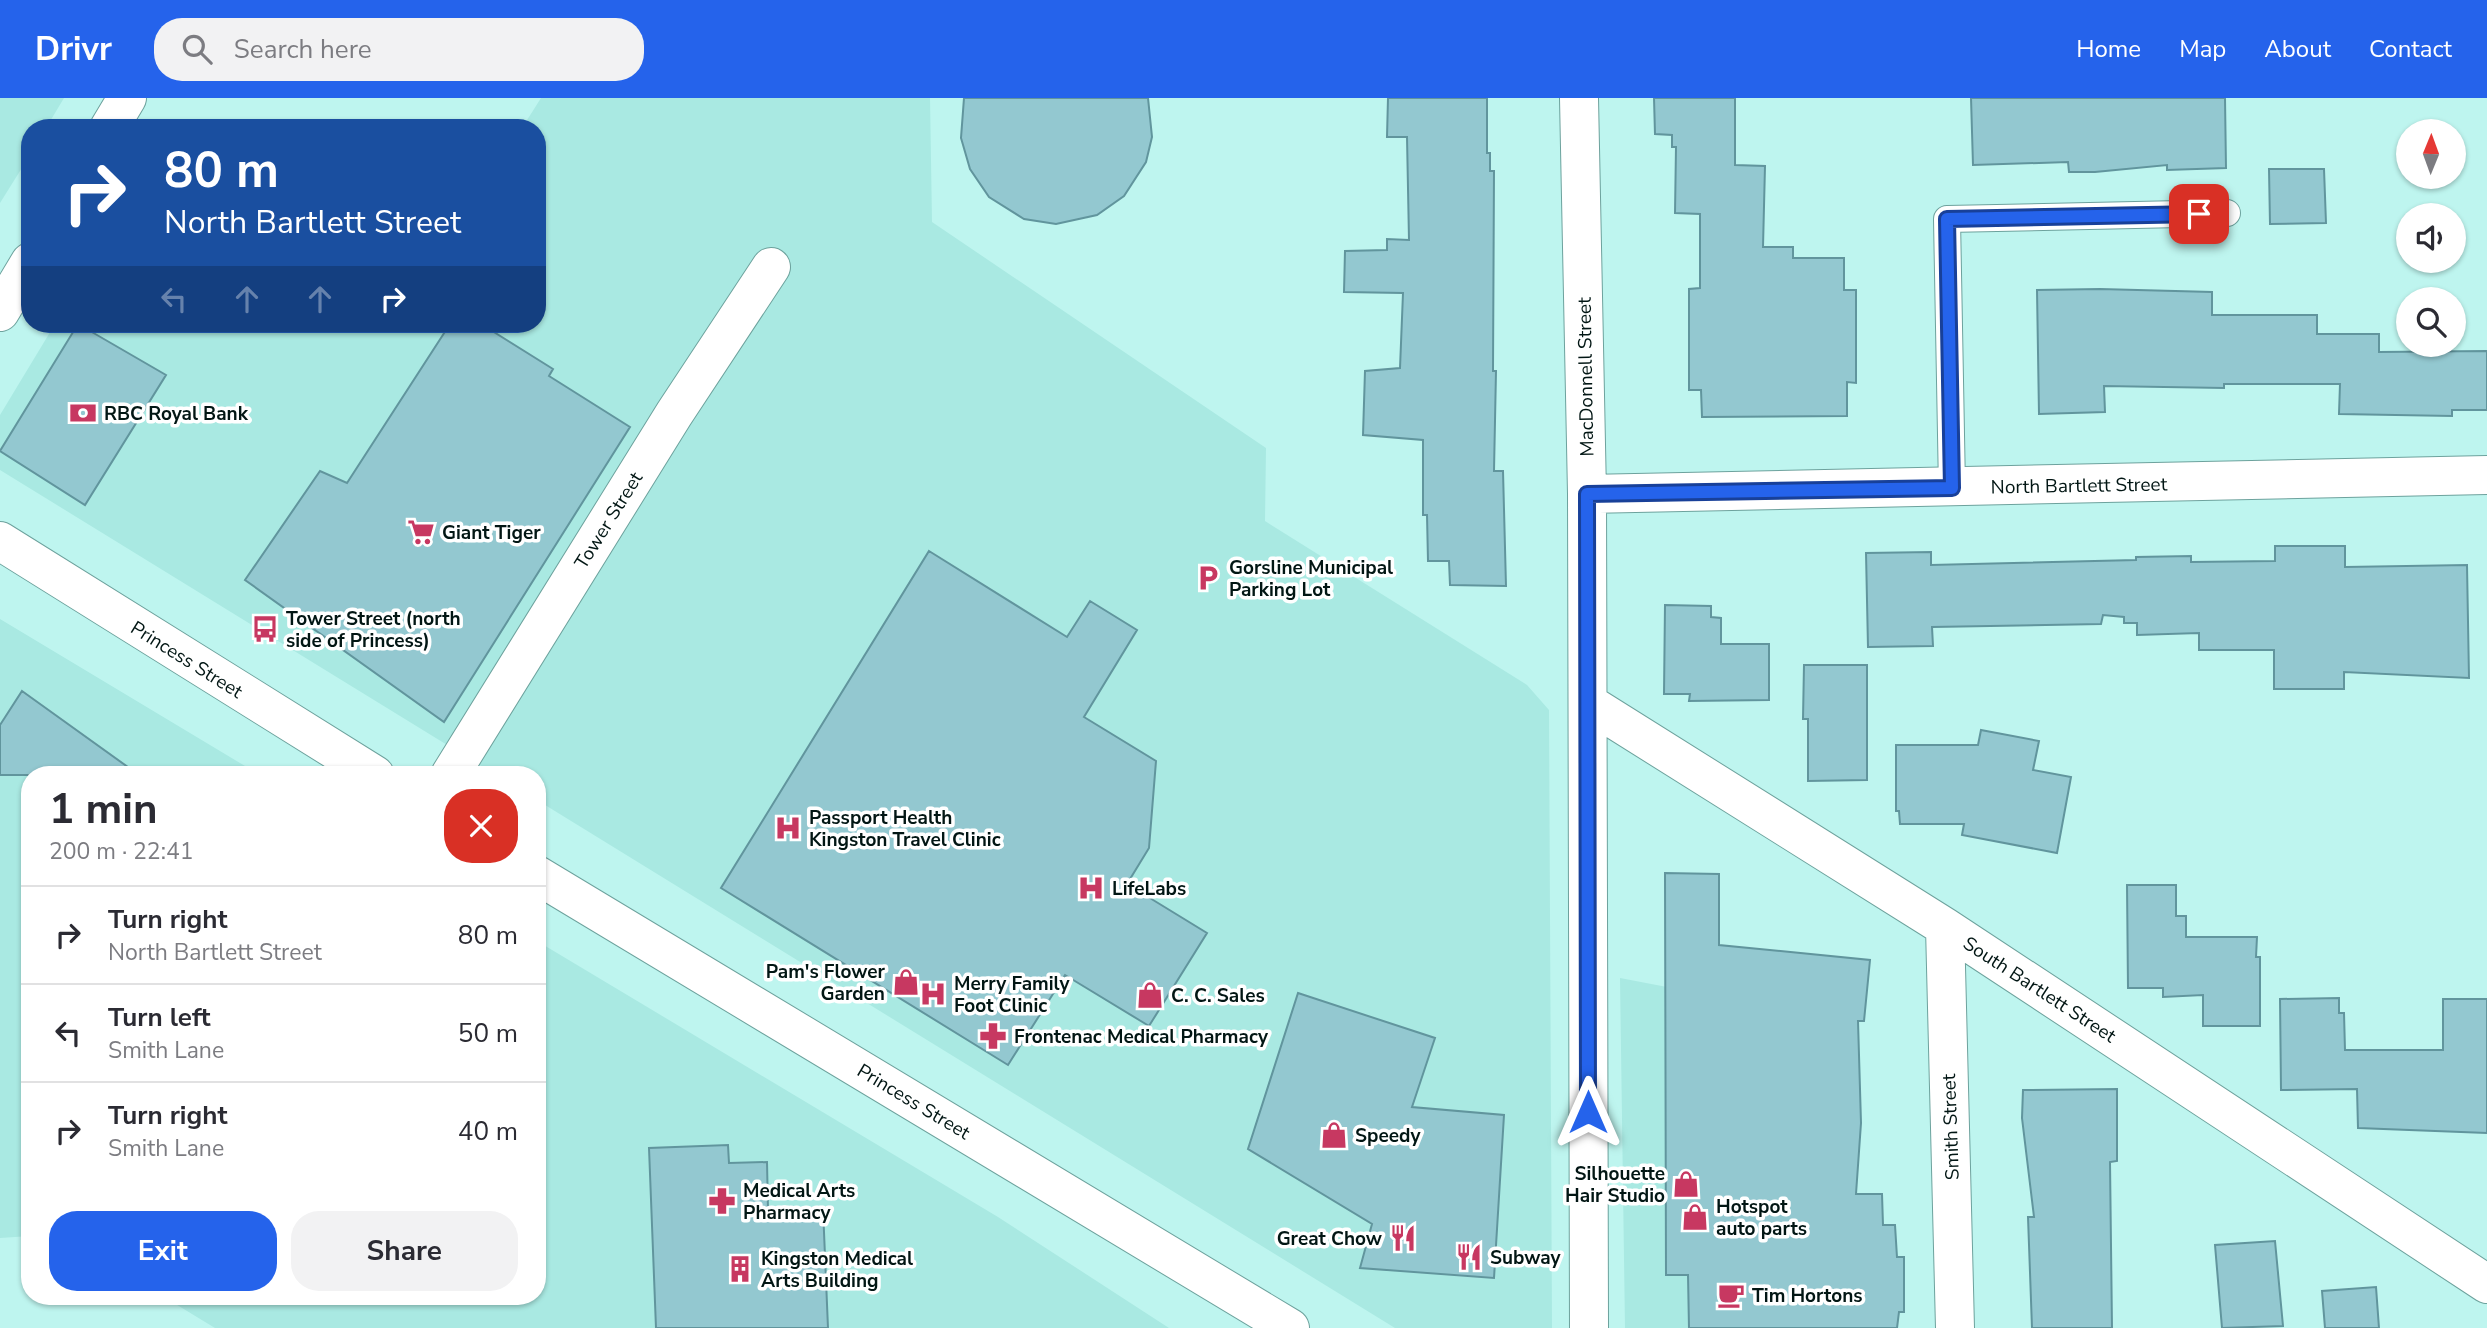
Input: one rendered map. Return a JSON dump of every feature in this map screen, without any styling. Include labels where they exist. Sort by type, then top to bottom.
[{"type":"street","points":[[114,119],[127,98]]},
{"type":"street","name":"MacDonnell Street","points":[[1580,98],[1587,494],[1589,1328]]},
{"type":"street","name":"Tower Street","points":[[456,766],[674,414],[771,267]]},
{"type":"street","points":[[0,312],[21,277]]},
{"type":"street","name":"North Bartlett Street","points":[[1587,494],[2487,475]]},
{"type":"street","name":"Princess Street","points":[[0,541],[361,766]]},
{"type":"street","name":"South Bartlett Street","points":[[1588,703],[1945,927],[2487,1284]]},
{"type":"street","name":"Princess Street","points":[[546,880],[1290,1328]]},
{"type":"street","name":"Smith Street","points":[[1945,927],[1955,1328]]},
{"type":"lane","points":[[1952,488],[1947,219],[2227,213]]},
{"type":"shaded area","points":[[0,98],[64,98],[51,119],[21,119],[21,169],[0,203]]},
{"type":"shaded area","points":[[541,98],[930,98],[932,222],[1266,448],[1265,521],[1527,685],[1549,710],[1552,1328],[1395,1328],[546,806],[546,766],[481,766],[0,470],[0,415],[50,333],[546,333],[546,119],[528,119]]},
{"type":"shaded area","points":[[0,619],[245,766],[21,766],[21,1237],[0,1238]]},
{"type":"shaded area","points":[[546,946],[998,1217],[1169,1328],[215,1328],[177,1305],[546,1305]]},
{"type":"shaded area","points":[[1620,978],[1766,1006],[1846,1328],[1625,1328]]},
{"type":"building","points":[[964,98],[1148,98],[1152,137],[1146,162],[1124,196],[1097,215],[1056,224],[1024,219],[989,197],[970,169],[961,138]]},
{"type":"building","points":[[1388,98],[1487,98],[1487,153],[1490,153],[1490,171],[1494,171],[1494,471],[1503,471],[1506,586],[1450,585],[1449,561],[1428,561],[1427,515],[1423,515],[1423,440],[1363,435],[1365,371],[1400,368],[1403,293],[1344,292],[1345,251],[1387,250],[1387,239],[1409,240],[1407,137],[1387,137]]},
{"type":"building","points":[[1654,98],[1735,98],[1735,165],[1765,166],[1763,247],[1793,247],[1793,258],[1844,258],[1844,290],[1856,290],[1856,383],[1847,382],[1847,416],[1702,417],[1701,390],[1689,390],[1689,289],[1700,288],[1700,214],[1675,213],[1676,147],[1672,147],[1672,135],[1655,134]]},
{"type":"building","points":[[1971,98],[2225,98],[2226,168],[2167,170],[2167,165],[2069,172],[2068,162],[1973,165]]},
{"type":"building","points":[[2269,169],[2324,169],[2326,223],[2270,224]]},
{"type":"building","points":[[2037,290],[2212,292],[2212,315],[2317,315],[2317,334],[2379,334],[2379,352],[2396,352],[2396,357],[2466,357],[2466,351],[2487,351],[2487,410],[2452,410],[2452,416],[2339,414],[2340,384],[2224,384],[2224,388],[2104,386],[2105,412],[2039,414]]},
{"type":"building","name":"RBC Royal Bank","points":[[72,333],[94,333],[166,375],[85,505],[0,451]]},
{"type":"building","name":"Giant Tiger","points":[[444,333],[495,333],[553,369],[549,376],[630,427],[444,722],[245,580],[320,471],[347,483]]},
{"type":"building","points":[[2275,546],[2345,546],[2345,567],[2467,565],[2469,678],[2344,672],[2344,689],[2274,689],[2274,650],[2199,650],[2199,633],[2137,635],[2137,623],[2124,623],[2124,617],[2103,615],[2101,624],[1932,627],[1933,646],[1868,647],[1866,553],[1931,552],[1931,565],[2191,556],[2191,562],[2275,561]]},
{"type":"building","points":[[929,551],[1067,637],[1090,601],[1137,630],[1084,717],[1156,761],[1149,848],[1127,884],[1207,933],[1149,1026],[1065,975],[1008,1065],[721,888]]},
{"type":"building","points":[[1665,605],[1711,606],[1711,617],[1721,618],[1721,644],[1769,644],[1769,700],[1689,701],[1690,694],[1664,694]]},
{"type":"building","points":[[1804,665],[1867,665],[1867,780],[1808,781],[1808,719],[1803,719]]},
{"type":"building","points":[[22,691],[126,766],[21,766],[21,775],[0,775],[0,725]]},
{"type":"building","points":[[1981,730],[2039,741],[2033,770],[2071,777],[2057,853],[1962,835],[1964,824],[1900,824],[1899,811],[1896,811],[1896,745],[1978,745]]},
{"type":"building","points":[[1665,873],[1719,874],[1719,945],[1870,960],[1864,1021],[1858,1021],[1861,1123],[1856,1194],[1882,1194],[1883,1225],[1895,1225],[1897,1257],[1904,1257],[1904,1312],[1899,1312],[1897,1328],[1689,1328],[1688,1275],[1666,1275]]},
{"type":"building","points":[[2127,885],[2176,885],[2176,916],[2186,916],[2186,937],[2257,937],[2256,957],[2260,957],[2260,1026],[2203,1026],[2203,995],[2163,997],[2163,988],[2128,988]]},
{"type":"building","points":[[1298,993],[1435,1038],[1412,1107],[1504,1115],[1494,1278],[1360,1268],[1372,1224],[1248,1149]]},
{"type":"building","points":[[2339,998],[2339,1013],[2344,1013],[2345,1050],[2443,1050],[2443,999],[2487,999],[2487,1133],[2358,1128],[2357,1089],[2281,1090],[2280,999]]},
{"type":"building","points":[[2117,1089],[2117,1161],[2110,1162],[2112,1328],[2032,1328],[2028,1217],[2034,1217],[2022,1118],[2023,1090]]},
{"type":"building","name":"Kingston Medical Arts Building","points":[[728,1145],[729,1163],[767,1162],[768,1210],[823,1208],[828,1328],[656,1328],[649,1148]]},
{"type":"building","points":[[2275,1241],[2283,1326],[2222,1328],[2215,1245]]},
{"type":"building","points":[[2376,1287],[2379,1328],[2325,1328],[2322,1291]]},
{"type":"place","name":"RBC Royal Bank","points":[[83,413]]},
{"type":"place","name":"Giant Tiger","points":[[421,532]]},
{"type":"place","name":"Gorsline Municipal Parking Lot","points":[[1208,578]]},
{"type":"place","name":"Tower Street (north side of Princess)","points":[[265,629]]},
{"type":"place","name":"Passport Health Kingston Travel Clinic","points":[[788,828]]},
{"type":"place","name":"LifeLabs","points":[[1091,888]]},
{"type":"place","name":"Pam's Flower Garden","points":[[906,982]]},
{"type":"place","name":"Merry Family Foot Clinic","points":[[933,994]]},
{"type":"place","name":"C. C. Sales","points":[[1150,995]]},
{"type":"place","name":"Frontenac Medical Pharmacy","points":[[993,1036]]},
{"type":"place","name":"Speedy","points":[[1334,1135]]},
{"type":"place","name":"Silhouette Hair Studio","points":[[1686,1184]]},
{"type":"place","name":"Medical Arts Pharmacy","points":[[722,1201]]},
{"type":"place","name":"Hotspot auto parts","points":[[1695,1217]]},
{"type":"place","name":"Great Chow","points":[[1403,1238]]},
{"type":"place","name":"Subway","points":[[1469,1257]]},
{"type":"place","name":"Kingston Medical Arts Building","points":[[740,1269]]},
{"type":"place","name":"Tim Hortons","points":[[1731,1295]]},
{"type":"route","points":[[1588,1112],[1587,494],[1952,488],[1947,219],[2199,214]]}]
